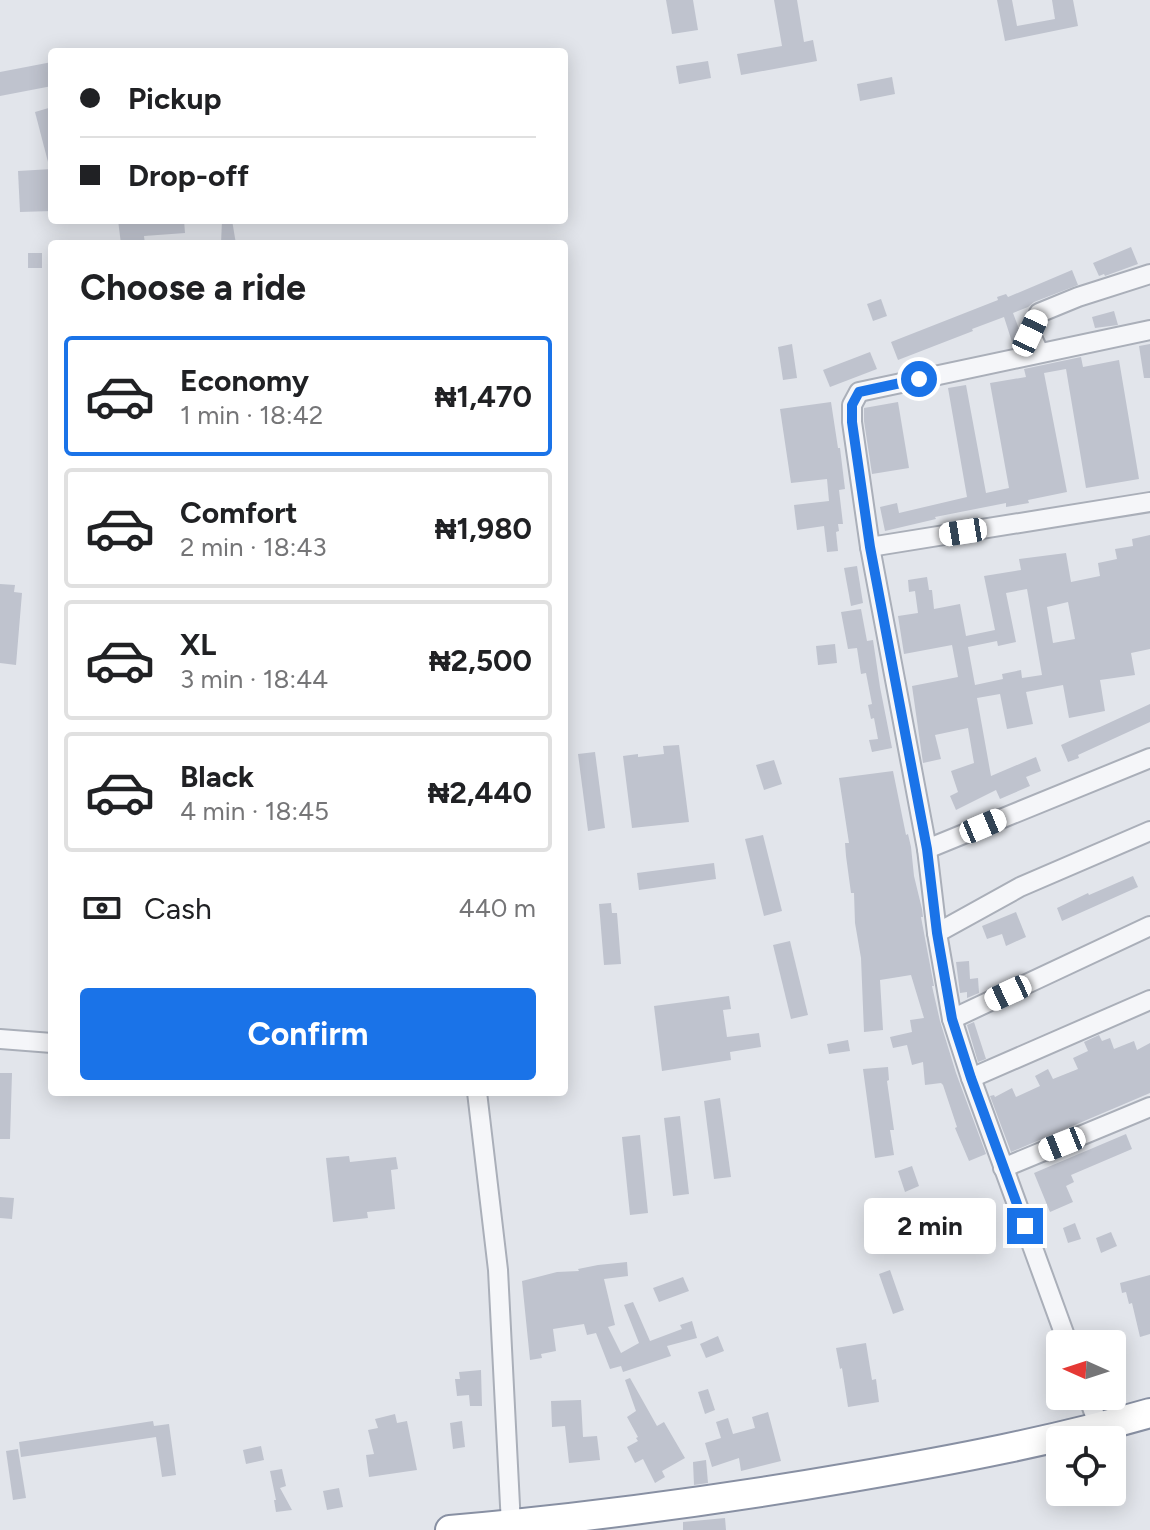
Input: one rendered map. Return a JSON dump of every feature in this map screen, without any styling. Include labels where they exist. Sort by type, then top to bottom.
[{"type":"highway","points":[[1103,1426],[1150,1413]]},
{"type":"highway","points":[[450,1530],[571,1523],[918,1466],[1046,1440]]},
{"type":"street","points":[[1039,352],[1030,333],[1039,313],[1150,274]]},
{"type":"street","points":[[1063,1330],[952,1019],[927,849],[870,547],[852,405],[859,392],[1150,330]]},
{"type":"street","points":[[870,547],[1150,502]]},
{"type":"street","points":[[927,849],[1150,758]]},
{"type":"street","points":[[937,933],[1020,887],[1150,831]]},
{"type":"street","points":[[952,1019],[1150,926]]},
{"type":"street","points":[[971,1078],[1150,1000]]},
{"type":"street","points":[[0,1039],[48,1043]]},
{"type":"street","points":[[477,1096],[498,1270],[511,1525]]},
{"type":"street","points":[[1003,1168],[1150,1107]]},
{"type":"building","points":[[666,0],[693,0],[698,30],[672,34]]},
{"type":"building","points":[[774,0],[797,0],[804,42],[813,40],[817,61],[741,75],[737,54],[782,46]]},
{"type":"building","points":[[997,0],[1012,0],[1017,26],[1055,19],[1052,0],[1073,0],[1078,26],[1005,41]]},
{"type":"building","points":[[708,61],[711,78],[679,84],[676,66]]},
{"type":"building","points":[[48,63],[48,87],[0,96],[0,72]]},
{"type":"building","points":[[892,77],[895,94],[860,101],[857,84]]},
{"type":"building","points":[[48,108],[48,162],[35,112]]},
{"type":"building","points":[[48,169],[48,211],[20,212],[18,171]]},
{"type":"building","points":[[118,224],[184,224],[185,233],[144,236],[144,240],[120,240]]},
{"type":"building","points":[[222,224],[233,224],[235,240],[221,240]]},
{"type":"building","points":[[1131,247],[1138,264],[1099,276],[1093,263]]},
{"type":"building","points":[[28,253],[42,253],[42,268],[28,268]]},
{"type":"building","points":[[1072,270],[1078,285],[1013,313],[1020,339],[1012,342],[1004,317],[898,360],[891,342],[998,300],[997,297],[1006,294],[1008,297]]},
{"type":"building","points":[[881,299],[887,316],[873,321],[867,304]]},
{"type":"building","points":[[1114,311],[1118,325],[1095,328],[1092,317]]},
{"type":"building","points":[[792,344],[797,378],[783,380],[778,347]]},
{"type":"building","points":[[1150,344],[1150,378],[1144,378],[1139,346]]},
{"type":"building","points":[[870,352],[877,369],[830,387],[823,370]]},
{"type":"building","points":[[1081,357],[1083,367],[1119,360],[1139,479],[1086,488],[1066,369],[1044,373],[1067,492],[1028,500],[1029,503],[1006,507],[1006,503],[935,517],[885,531],[880,507],[897,503],[899,513],[967,497],[948,388],[966,385],[986,493],[1009,488],[990,383],[1026,377],[1024,369]]},
{"type":"building","points":[[831,402],[845,489],[839,490],[843,524],[838,524],[839,531],[836,532],[838,551],[827,552],[824,526],[797,530],[794,505],[829,501],[827,479],[791,483],[780,409]]},
{"type":"building","points":[[898,402],[909,468],[872,474],[864,408]]},
{"type":"building","points":[[1150,535],[1150,649],[1131,653],[1135,675],[1100,680],[1105,711],[1069,718],[1063,685],[1026,692],[1033,724],[1007,729],[1000,694],[977,698],[991,776],[1036,757],[1041,771],[1026,777],[1030,786],[1000,799],[996,790],[956,810],[950,796],[958,792],[951,771],[974,763],[968,728],[935,735],[941,759],[923,763],[912,686],[958,677],[952,645],[904,654],[898,616],[918,613],[915,591],[909,592],[908,580],[927,577],[934,609],[960,604],[966,636],[995,630],[984,576],[1021,570],[1019,559],[1066,553],[1071,582],[1100,576],[1098,563],[1117,559],[1115,549],[1133,546],[1132,539]],"holes":[[[1027,589],[1042,675],[1022,678],[1021,670],[1002,674],[1003,679],[975,685],[968,647],[997,641],[998,646],[1016,642],[1006,593]],[[1068,602],[1075,639],[1053,643],[1047,607]]]},
{"type":"building","points":[[857,566],[863,603],[851,606],[844,568]]},
{"type":"building","points":[[0,584],[15,585],[14,592],[22,593],[16,665],[0,663]]},
{"type":"building","points":[[861,609],[867,641],[873,640],[892,748],[872,752],[869,740],[878,739],[868,705],[872,704],[866,673],[861,674],[857,648],[848,649],[841,612]]},
{"type":"building","points":[[835,644],[837,663],[818,665],[816,646]]},
{"type":"building","points":[[1150,704],[1150,722],[1068,762],[1061,745]]},
{"type":"building","points":[[679,745],[689,822],[632,828],[623,756],[664,754],[663,746]]},
{"type":"building","points":[[595,752],[605,828],[588,831],[578,754]]},
{"type":"building","points":[[774,760],[782,784],[764,790],[756,765]]},
{"type":"building","points":[[893,771],[911,847],[940,1021],[986,1154],[969,1161],[955,1128],[943,1085],[925,1085],[923,1062],[912,1065],[907,1045],[893,1048],[890,1037],[912,1032],[910,1020],[924,1018],[911,975],[880,980],[883,1030],[864,1032],[861,958],[854,893],[851,893],[846,856],[845,843],[849,843],[839,778]]},
{"type":"building","points":[[763,835],[782,911],[764,916],[745,839]]},
{"type":"building","points":[[714,863],[716,879],[639,890],[637,873]]},
{"type":"building","points":[[1133,876],[1138,887],[1062,921],[1057,908]]},
{"type":"building","points":[[611,903],[612,913],[617,913],[621,964],[604,965],[599,904]]},
{"type":"building","points":[[1016,912],[1026,937],[1006,946],[1002,934],[987,939],[982,926]]},
{"type":"building","points":[[790,941],[808,1015],[791,1019],[773,945]]},
{"type":"building","points":[[969,961],[970,979],[978,978],[979,993],[967,998],[967,992],[960,993],[956,962]]},
{"type":"building","points":[[729,996],[731,1009],[723,1010],[727,1037],[759,1033],[761,1047],[730,1052],[731,1060],[662,1071],[654,1006]]},
{"type":"building","points":[[974,1022],[986,1059],[978,1062],[967,1025]]},
{"type":"building","points":[[1099,1035],[1102,1041],[1110,1038],[1114,1049],[1134,1041],[1137,1050],[1150,1043],[1150,1093],[1011,1152],[990,1096],[995,1097],[1012,1088],[1016,1097],[1040,1086],[1035,1076],[1048,1069],[1053,1079],[1078,1069],[1073,1058],[1088,1051],[1084,1042]]},
{"type":"building","points":[[848,1040],[850,1051],[829,1054],[827,1044]]},
{"type":"building","points":[[888,1067],[894,1155],[875,1158],[863,1069]]},
{"type":"building","points":[[0,1073],[12,1073],[10,1139],[0,1139]]},
{"type":"building","points":[[720,1098],[731,1177],[714,1179],[704,1101]]},
{"type":"building","points":[[680,1116],[689,1194],[673,1196],[664,1118]]},
{"type":"building","points":[[1126,1134],[1132,1149],[1071,1175],[1074,1182],[1066,1186],[1073,1202],[1050,1212],[1034,1173]]},
{"type":"building","points":[[640,1135],[648,1213],[630,1215],[622,1137]]},
{"type":"building","points":[[349,1156],[350,1162],[396,1157],[398,1169],[391,1170],[395,1209],[367,1212],[368,1218],[333,1222],[326,1158]]},
{"type":"building","points":[[912,1166],[919,1186],[905,1192],[898,1171]]},
{"type":"building","points":[[0,1197],[14,1198],[12,1219],[0,1218]]},
{"type":"building","points":[[1075,1223],[1081,1239],[1068,1243],[1063,1228]]},
{"type":"building","points":[[1111,1232],[1117,1246],[1101,1253],[1096,1238]]},
{"type":"building","points":[[627,1262],[628,1276],[604,1279],[615,1325],[608,1327],[621,1353],[639,1343],[624,1305],[633,1302],[650,1341],[682,1329],[680,1325],[692,1321],[697,1338],[667,1346],[671,1356],[623,1372],[621,1366],[610,1369],[596,1333],[587,1335],[584,1324],[553,1329],[556,1351],[530,1360],[522,1281],[557,1272]]},
{"type":"building","points":[[890,1270],[904,1310],[893,1314],[879,1274]]},
{"type":"building","points":[[1150,1275],[1150,1334],[1140,1337],[1132,1303],[1129,1304],[1126,1292],[1122,1293],[1120,1283]]},
{"type":"building","points":[[683,1277],[689,1291],[659,1302],[653,1288]]},
{"type":"building","points":[[718,1336],[724,1351],[706,1358],[700,1344]]},
{"type":"building","points":[[866,1343],[879,1402],[848,1407],[836,1348]]},
{"type":"building","points":[[481,1370],[482,1406],[470,1406],[469,1395],[457,1396],[455,1379],[460,1379],[459,1372]]},
{"type":"building","points":[[630,1378],[657,1426],[664,1422],[685,1458],[662,1471],[665,1477],[655,1483],[643,1459],[635,1463],[627,1447],[638,1441],[627,1417],[636,1411],[625,1380]]},
{"type":"building","points":[[708,1389],[715,1410],[705,1414],[698,1392]]},
{"type":"building","points":[[581,1400],[583,1437],[597,1436],[600,1460],[569,1463],[565,1426],[552,1427],[551,1401]]},
{"type":"building","points":[[768,1412],[781,1461],[741,1471],[739,1458],[712,1467],[705,1443],[721,1438],[716,1422],[728,1418],[733,1434],[755,1428],[752,1417]]},
{"type":"building","points":[[395,1414],[397,1423],[407,1421],[417,1470],[369,1477],[366,1455],[374,1454],[368,1430],[378,1428],[375,1419]]},
{"type":"building","points":[[153,1421],[154,1426],[169,1424],[176,1475],[162,1477],[156,1437],[21,1457],[19,1442]]},
{"type":"building","points":[[462,1421],[465,1447],[453,1449],[450,1423]]},
{"type":"building","points":[[261,1446],[264,1460],[246,1464],[243,1450]]},
{"type":"building","points":[[18,1449],[26,1498],[13,1500],[6,1451]]},
{"type":"building","points":[[706,1460],[708,1483],[694,1485],[693,1462]]},
{"type":"building","points":[[282,1469],[286,1486],[280,1488],[292,1510],[276,1512],[270,1471]]},
{"type":"building","points":[[339,1488],[343,1507],[327,1510],[323,1491]]},
{"type":"building","points":[[725,1518],[726,1530],[683,1530],[683,1522]]},
{"type":"route","points":[[919,379],[859,392],[852,405],[852,422],[870,547],[927,849],[952,1019],[1025,1226]]}]
